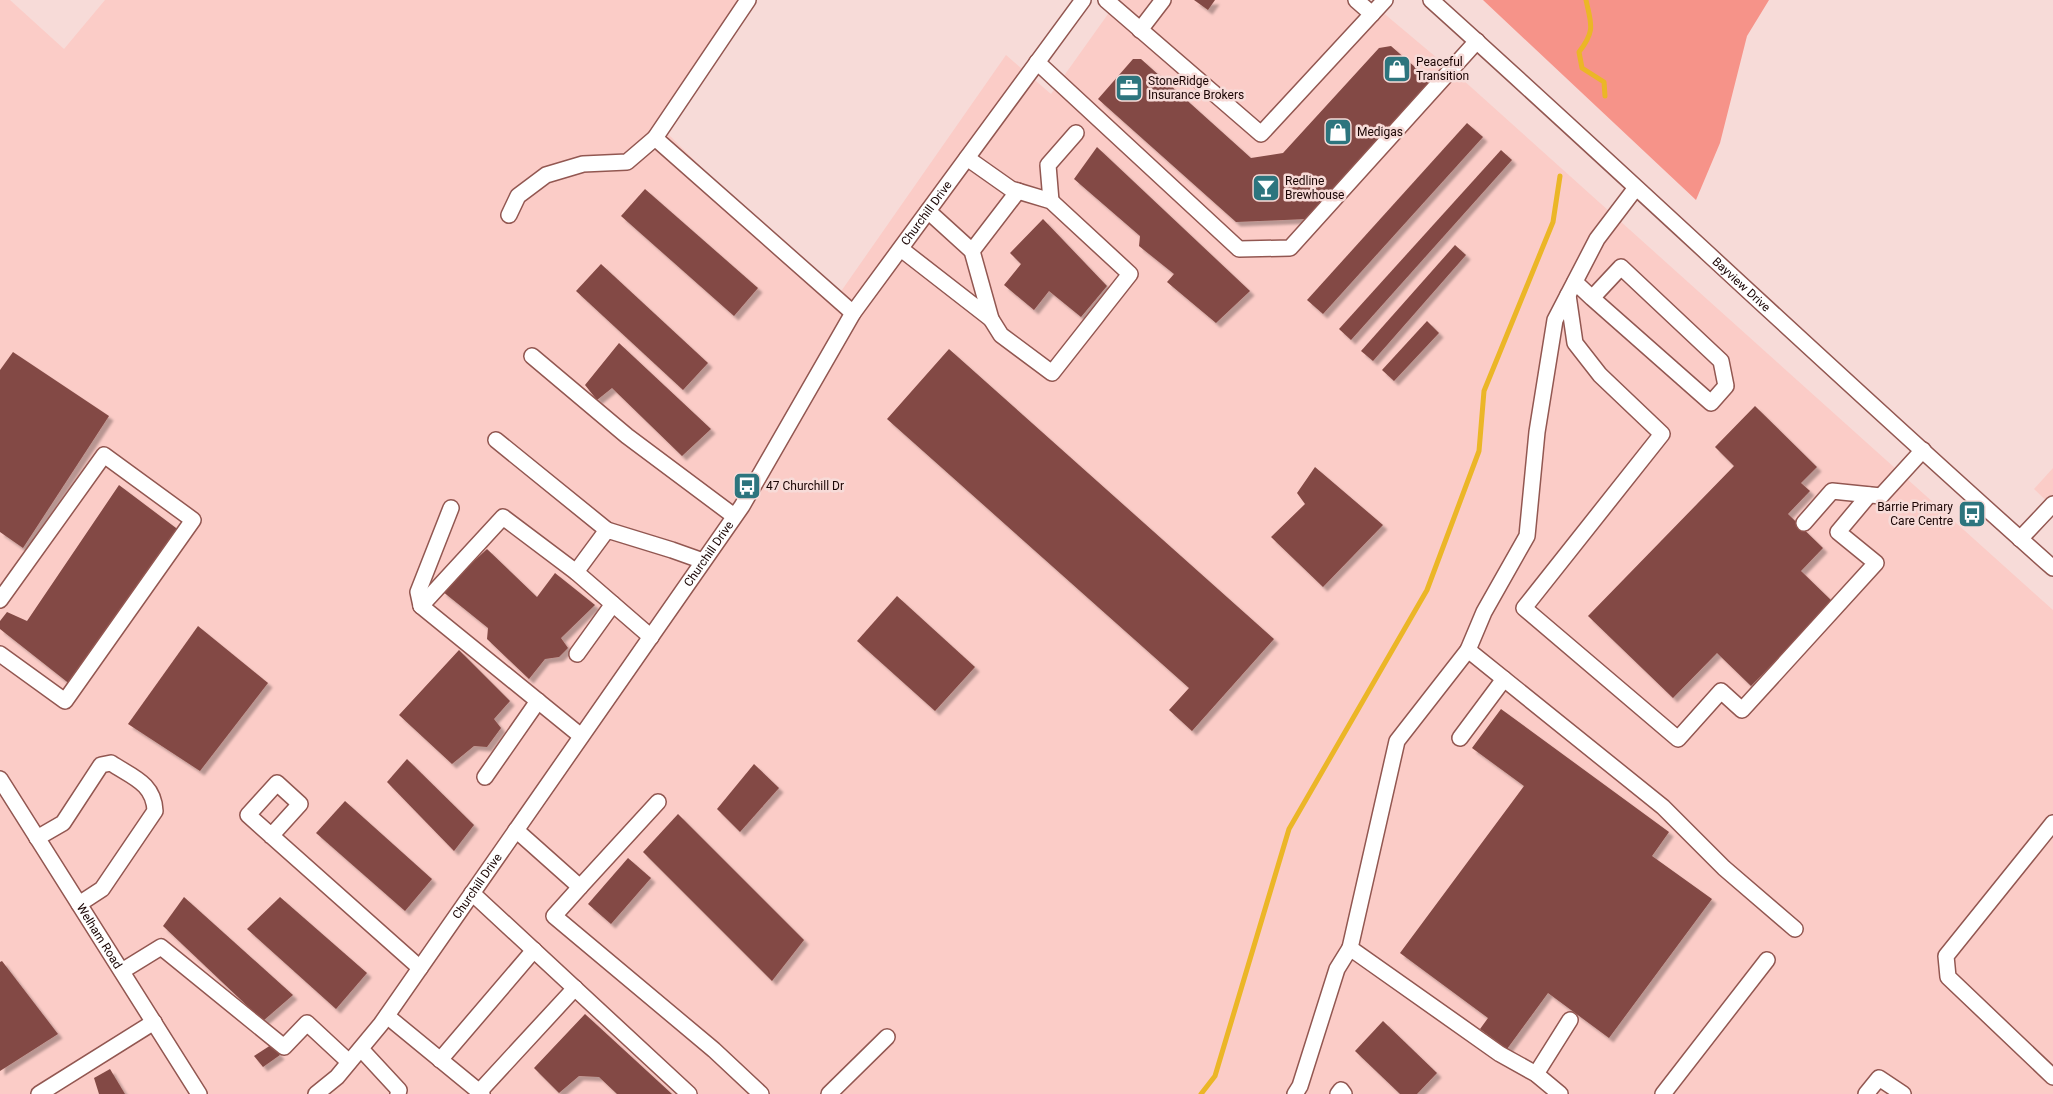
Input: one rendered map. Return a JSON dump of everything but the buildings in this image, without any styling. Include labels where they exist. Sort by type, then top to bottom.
[{"type":"street","points":[[510,215],[518,196],[546,175],[583,164],[627,162],[655,138],[748,0]]},
{"type":"street","name":"Churchill Drive","points":[[316,1094],[338,1077],[387,1016],[734,516],[853,313],[1082,0]]},
{"type":"street","points":[[1106,0],[1262,134],[1385,0]]},
{"type":"street","points":[[1140,30],[1163,0]]},
{"type":"street","points":[[1356,0],[1372,14]]},
{"type":"street","name":"Bayview Drive","points":[[1431,0],[1635,189],[2053,568]]},
{"type":"street","points":[[1037,62],[1239,249],[1290,248],[1477,41]]},
{"type":"street","points":[[1051,201],[1048,165],[1076,133]]},
{"type":"street","points":[[655,138],[853,313]]},
{"type":"street","points":[[928,211],[972,251],[991,319],[1001,335],[1052,373],[1130,274],[1051,201],[1011,189],[967,158]]},
{"type":"street","points":[[1295,1094],[1300,1086],[1337,969],[1350,948],[1397,741],[1468,650],[1484,612],[1527,536],[1537,432],[1555,320],[1596,239],[1635,189]]},
{"type":"street","points":[[972,251],[1018,191]]},
{"type":"street","points":[[900,248],[991,319]]},
{"type":"street","points":[[1571,289],[1592,298],[1711,403],[1726,386],[1721,361],[1621,267],[1592,298]]},
{"type":"street","points":[[1571,289],[1575,343],[1600,375],[1662,434],[1524,608],[1678,739],[1721,691],[1742,710],[1876,563],[1838,532],[1869,495]]},
{"type":"street","points":[[532,356],[627,436],[734,516]]},
{"type":"street","points":[[496,440],[606,530],[672,550],[703,562]]},
{"type":"street","points":[[1804,523],[1832,491],[1881,496],[1923,450]]},
{"type":"street","points":[[0,600],[104,455],[193,520],[65,701],[0,654]]},
{"type":"street","points":[[2020,539],[2053,504]]},
{"type":"street","points":[[451,508],[418,592],[421,606],[582,736]]},
{"type":"street","points":[[421,606],[503,517],[576,572],[651,637]]},
{"type":"street","points":[[576,572],[606,530]]},
{"type":"street","points":[[577,654],[613,604]]},
{"type":"street","points":[[1468,650],[1663,807],[1724,868],[1795,930]]},
{"type":"street","points":[[1460,738],[1504,679]]},
{"type":"street","points":[[485,777],[538,701]]},
{"type":"street","points":[[37,838],[63,823],[100,765],[111,763],[150,790],[155,798],[155,811],[102,889],[79,904]]},
{"type":"street","name":"Welham Road","points":[[0,779],[199,1094]]},
{"type":"street","points":[[658,802],[554,916],[714,1050],[762,1094]]},
{"type":"street","points":[[2053,823],[1946,956],[1948,977],[2053,1077]]},
{"type":"street","points":[[516,830],[580,887]]},
{"type":"street","points":[[271,836],[420,968]]},
{"type":"street","points":[[472,893],[689,1094]]},
{"type":"street","points":[[122,971],[161,946],[284,1047],[307,1023],[349,1062]]},
{"type":"street","points":[[1350,948],[1500,1054],[1536,1074],[1560,1094]]},
{"type":"street","points":[[440,1060],[534,950]]},
{"type":"street","points":[[1663,1094],[1768,960]]},
{"type":"street","points":[[387,1016],[481,1093],[575,988]]},
{"type":"street","points":[[1536,1074],[1570,1020]]},
{"type":"street","points":[[39,1094],[154,1022]]},
{"type":"street","points":[[829,1094],[887,1037]]},
{"type":"street","points":[[361,1049],[399,1090],[398,1094]]},
{"type":"street","points":[[1866,1094],[1880,1078],[1903,1094]]},
{"type":"street","points":[[1338,1094],[1341,1090],[1344,1094]]},
{"type":"shaded area","points":[[0,0],[10,0],[64,49],[105,0],[752,0],[664,130],[835,300],[1006,55],[1051,94],[1118,0],[1368,0],[1462,79],[2053,610],[2053,1094],[0,1094]]},
{"type":"shaded area","points":[[1483,0],[1769,0],[1747,36],[1720,143],[1696,200]]},
{"type":"shaded area","points":[[2053,468],[2053,507],[2034,489]]},
{"type":"waterway","points":[[1586,0],[1591,27],[1588,38],[1579,52],[1582,68],[1604,82],[1605,96]]},
{"type":"waterway","points":[[1201,1094],[1215,1076],[1289,829],[1427,590],[1479,451],[1484,391],[1553,222],[1560,176]]},
{"type":"place","name":"Peaceful Transition","points":[[1397,69]]},
{"type":"place","name":"StoneRidge Insurance Brokers","points":[[1129,88]]},
{"type":"place","name":"Medigas","points":[[1338,132]]},
{"type":"place","name":"Redline Brewhouse","points":[[1266,188]]},
{"type":"place","name":"47 Churchill Dr","points":[[747,486]]},
{"type":"place","name":"Barrie Primary Care Centre","points":[[1972,514]]}]
